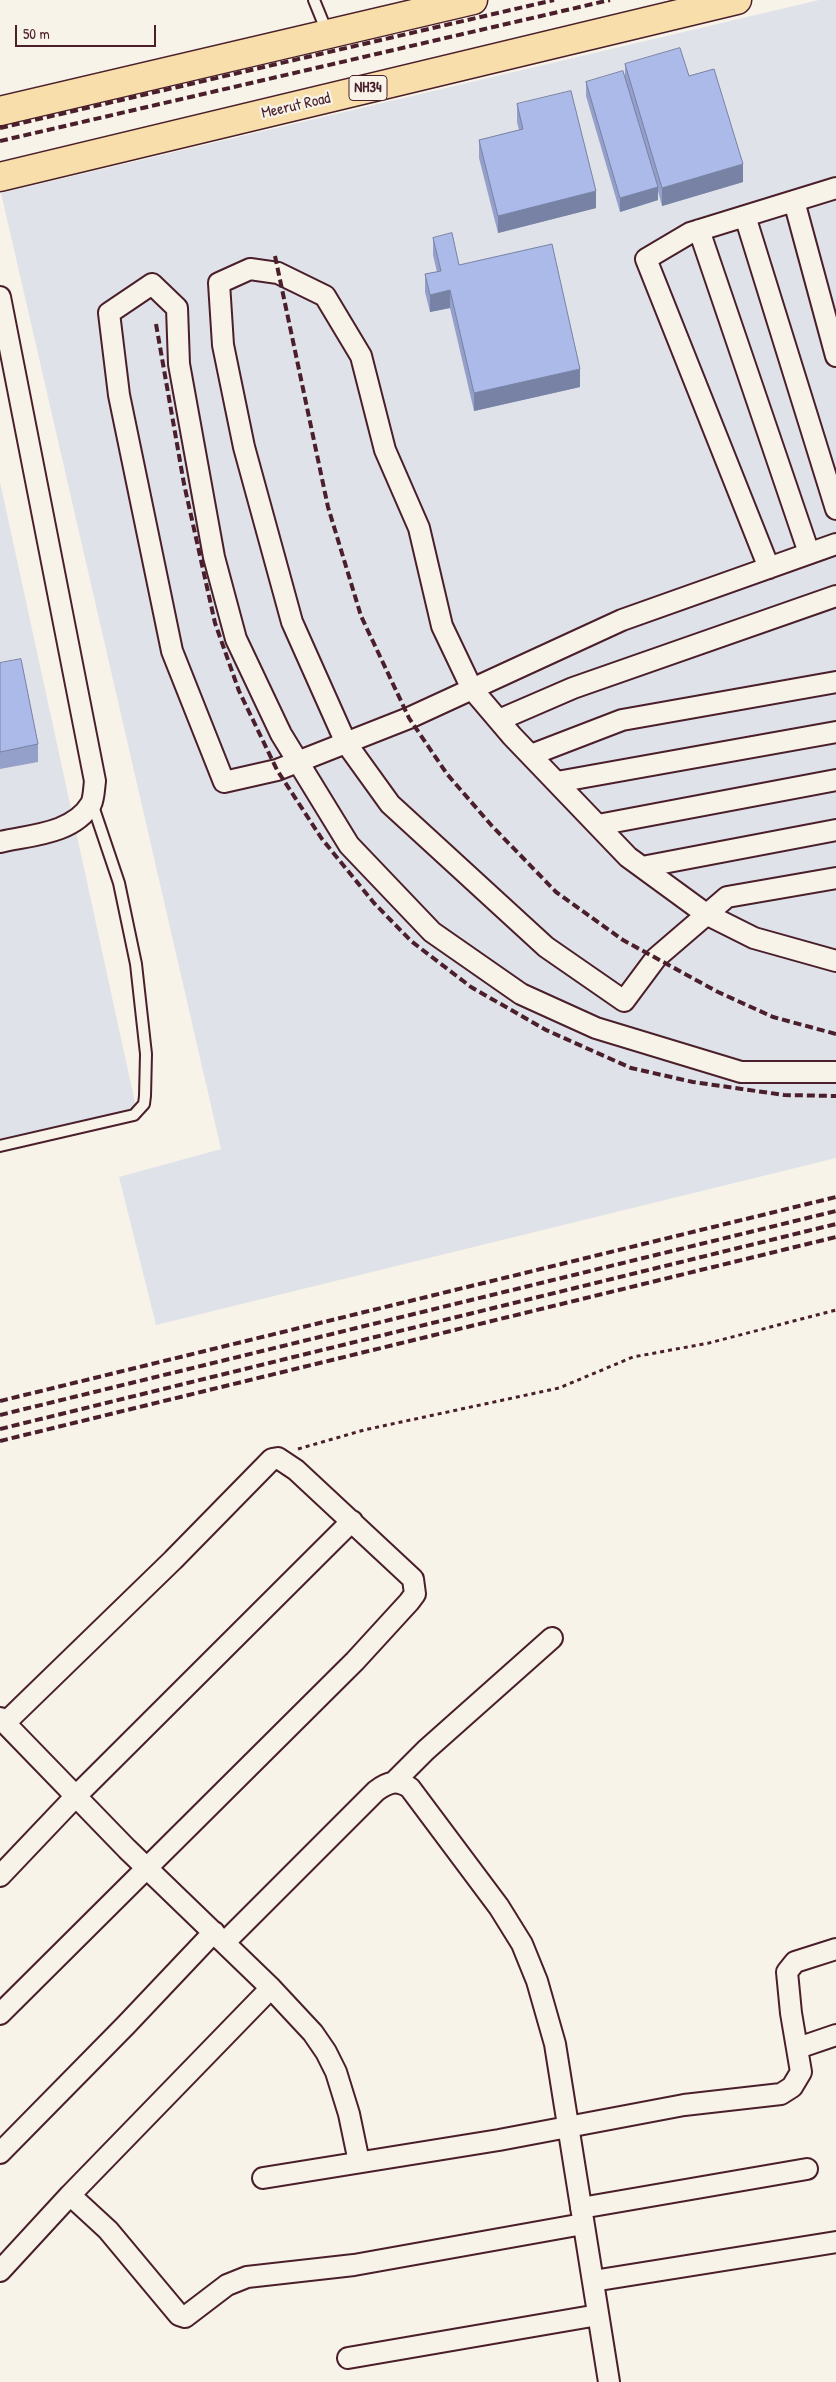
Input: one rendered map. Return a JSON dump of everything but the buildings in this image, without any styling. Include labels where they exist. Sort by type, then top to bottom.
[{"type":"highway","points":[[0,111],[473,0]]},
{"type":"highway","name":"Meerut Road","points":[[0,177],[737,0]]},
{"type":"street","points":[[769,568],[646,259],[690,233],[836,188]]},
{"type":"street","points":[[794,201],[836,356]]},
{"type":"street","points":[[745,216],[836,509]]},
{"type":"street","points":[[699,230],[810,553]]},
{"type":"street","points":[[836,878],[727,897],[706,914],[656,958],[624,1001],[546,947],[390,804],[346,743],[292,622],[244,447],[223,345],[219,283],[250,269],[278,273],[325,296],[361,356],[385,450],[419,528],[442,626],[472,689],[499,720],[628,857],[706,914],[754,938],[836,961]]},
{"type":"street","points":[[836,544],[622,620],[409,718],[346,743],[297,762],[277,770],[224,782],[172,651],[119,395],[109,313],[152,284],[177,308],[179,364],[214,557],[236,639],[281,734],[297,762],[350,845],[432,932],[521,994],[596,1028],[741,1072],[836,1072]]},
{"type":"street","points":[[0,297],[95,781],[92,803],[80,818],[58,830],[0,842]]},
{"type":"street","points":[[499,720],[573,688],[836,596]]},
{"type":"street","points":[[531,755],[622,720],[836,682]]},
{"type":"street","points":[[557,782],[836,732]]},
{"type":"street","points":[[598,825],[836,780]]},
{"type":"street","points":[[642,867],[836,830]]},
{"type":"street","points":[[0,2014],[147,1868],[355,1660],[415,1594],[413,1579],[407,1571],[296,1470],[281,1459],[272,1458],[265,1464],[173,1560],[3,1720],[147,1868],[295,2013],[326,2052],[343,2093],[360,2162]]},
{"type":"street","points":[[0,1876],[76,1796],[352,1522]]},
{"type":"street","points":[[394,1782],[426,1750],[552,1638]]},
{"type":"street","points":[[0,2152],[126,2025],[376,1791],[386,1784],[394,1782],[403,1783],[410,1788],[499,1907],[522,1944],[540,1990],[555,2044],[609,2382]]},
{"type":"street","points":[[263,2178],[567,2127],[684,2105],[781,2094],[792,2087],[801,2072],[791,2013],[787,1972],[795,1962],[836,1949]]},
{"type":"street","points":[[0,2270],[270,1988]]},
{"type":"street","points":[[798,2048],[836,2035]]},
{"type":"street","points":[[70,2195],[108,2230],[176,2311],[185,2317],[227,2284],[247,2277],[354,2266],[807,2169]]},
{"type":"street","points":[[593,2281],[836,2242]]},
{"type":"street","points":[[348,2358],[598,2315]]},
{"type":"lane","points":[[314,0],[328,33]]},
{"type":"lane","points":[[0,1146],[134,1115],[144,1104],[146,1054],[136,964],[121,892],[92,803]]},
{"type":"path","points":[[281,1459],[301,1447],[364,1430],[559,1388],[633,1357],[709,1343],[836,1310]]},
{"type":"shaded area","points":[[819,0],[836,0],[836,1158],[156,1325],[119,1177],[221,1149],[1,193]]},
{"type":"shaded area","points":[[0,482],[139,1121],[0,1151]]},
{"type":"railway","points":[[0,128],[554,0]]},
{"type":"railway","points":[[0,141],[610,0]]},
{"type":"railway","points":[[275,256],[328,507],[361,616],[409,718],[447,774],[492,826],[556,892],[623,940],[718,992],[773,1017],[836,1034]]},
{"type":"railway","points":[[156,324],[184,484],[215,623],[239,691],[277,770],[322,839],[374,903],[411,941],[471,987],[546,1030],[631,1068],[693,1082],[784,1095],[836,1096]]},
{"type":"railway","points":[[0,1401],[836,1197]]},
{"type":"railway","points":[[0,1415],[836,1211]]},
{"type":"railway","points":[[0,1429],[836,1224]]},
{"type":"railway","points":[[0,1441],[836,1237]]}]
